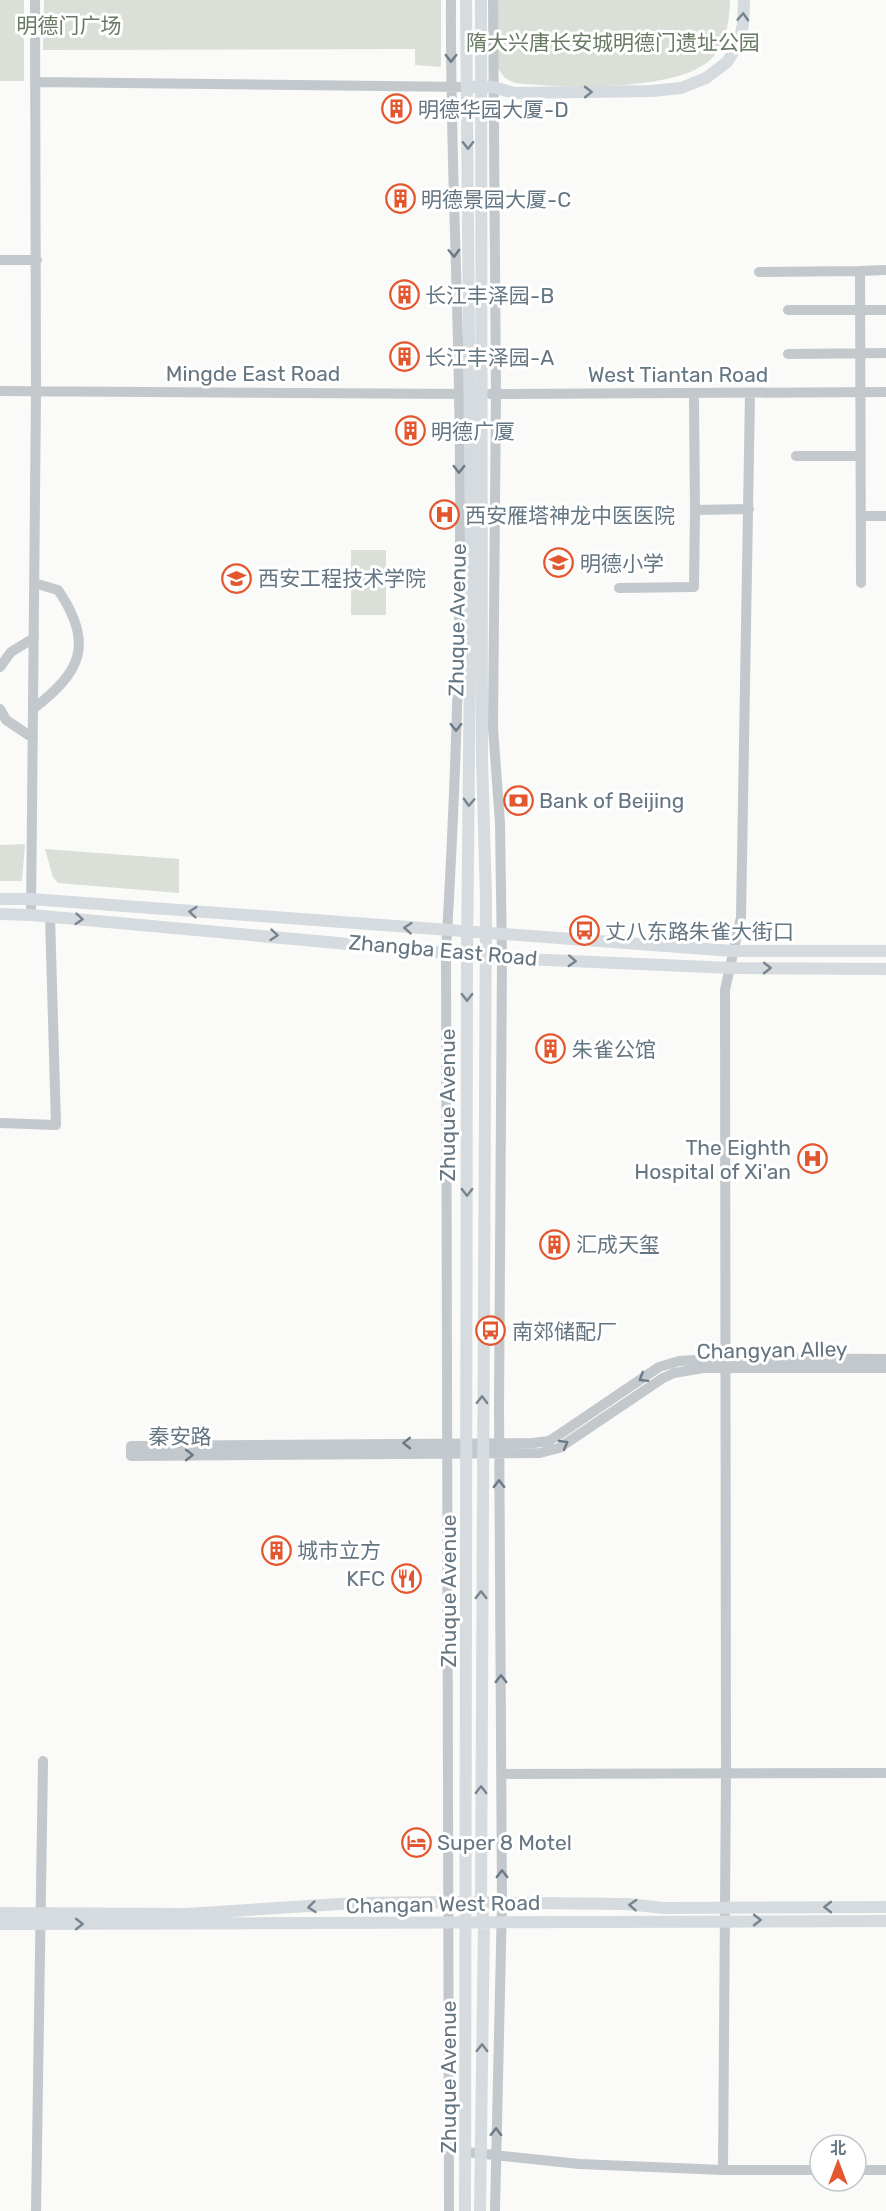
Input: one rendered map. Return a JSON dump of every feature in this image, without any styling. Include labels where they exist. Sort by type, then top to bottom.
[{"type":"main road","name":"Zhuque Avenue","points":[[465,2211],[465,1923],[467,1903],[465,1449],[471,394],[466,0]]},
{"type":"main road","points":[[481,0],[487,87]]},
{"type":"main road","points":[[467,87],[487,87],[514,93],[652,91],[681,88],[706,78],[727,62],[739,43],[744,0]]},
{"type":"main road","name":"Zhuque Avenue","points":[[480,2211],[484,1923],[481,1904],[486,956],[471,394],[487,87]]},
{"type":"main road","name":"Zhangba East Road","points":[[0,899],[31,899],[733,951],[886,951]]},
{"type":"main road","name":"Zhangba East Road","points":[[0,915],[50,916],[502,958],[731,968],[886,969]]},
{"type":"main road","name":"Changan West Road","points":[[0,1924],[39,1918],[186,1914],[355,1903],[447,1902],[886,1921]]},
{"type":"main road","name":"Changan West Road","points":[[0,1912],[39,1918],[484,1923],[886,1907]]},
{"type":"street","points":[[31,915],[37,260],[35,0]]},
{"type":"street","name":"Zhuque Avenue","points":[[449,2211],[447,1902],[449,1449],[446,951],[471,394],[450,87],[451,0]]},
{"type":"street","name":"Zhuque Avenue","points":[[493,0],[487,87],[496,394],[493,728],[500,823],[502,933],[499,1449],[502,1903],[495,2211]]},
{"type":"street","points":[[37,81],[467,87]]},
{"type":"street","points":[[0,260],[37,260]]},
{"type":"street","points":[[759,272],[886,270]]},
{"type":"street","points":[[860,271],[861,583]]},
{"type":"street","points":[[788,310],[886,310]]},
{"type":"street","points":[[788,354],[886,353]]},
{"type":"street","name":"Mingde East Road","points":[[0,392],[471,394]]},
{"type":"street","name":"West Tiantan Road","points":[[471,394],[886,392]]},
{"type":"street","points":[[723,2170],[723,1914],[726,1773],[724,990],[731,968],[741,917],[750,394]]},
{"type":"street","points":[[619,588],[694,587],[694,400]]},
{"type":"street","points":[[796,456],[861,456]]},
{"type":"street","points":[[695,510],[749,509]]},
{"type":"street","points":[[861,516],[886,516]]},
{"type":"street","points":[[33,709],[66,680],[77,660],[78,636],[73,611],[58,590],[34,583]]},
{"type":"street","points":[[0,667],[11,652],[34,639]]},
{"type":"street","points":[[0,709],[6,720],[33,738]]},
{"type":"street","points":[[0,1123],[56,1125],[50,916]]},
{"type":"street","name":"Changyan Alley","points":[[465,1449],[499,1449],[549,1441],[659,1367],[694,1359],[724,1363],[886,1368]]},
{"type":"street","name":"Changyan Alley","points":[[724,1363],[886,1359]]},
{"type":"street","name":"秦安路","points":[[449,1449],[131,1456],[131,1446],[465,1449]]},
{"type":"street","points":[[36,2211],[43,1761]]},
{"type":"street","points":[[502,1774],[886,1773]]},
{"type":"street","points":[[466,2152],[495,2153],[579,2164],[723,2170],[808,2170]]},
{"type":"street","points":[[868,2170],[886,2170]]},
{"type":"green space","points":[[0,0],[24,0],[24,81],[0,81]]},
{"type":"green space","name":"明德门广场","points":[[44,0],[441,0],[441,67],[415,65],[415,49],[43,50]]},
{"type":"green space","name":"隋大兴唐长安城明德门遗址公园","points":[[495,0],[730,0],[724,40],[710,60],[694,70],[672,78],[645,83],[560,86],[515,83],[505,78],[497,67]]},
{"type":"green space","points":[[351,550],[386,550],[386,615],[351,615]]},
{"type":"green space","points":[[25,844],[22,881],[0,881],[0,845]]},
{"type":"green space","points":[[45,849],[179,859],[179,893],[58,883],[53,877]]},
{"type":"place","name":"明德华园大厦-D","points":[[397,109]]},
{"type":"place","name":"明德景园大厦-C","points":[[400,199]]},
{"type":"place","name":"长江丰泽园-B","points":[[404,295]]},
{"type":"place","name":"长江丰泽园-A","points":[[404,357]]},
{"type":"place","name":"明德广厦","points":[[410,431]]},
{"type":"place","name":"西安雁塔神龙中医医院","points":[[444,515]]},
{"type":"place","name":"明德小学","points":[[559,563]]},
{"type":"place","name":"西安工程技术学院","points":[[237,578]]},
{"type":"place","name":"Bank of Beijing","points":[[518,800]]},
{"type":"place","name":"丈八东路朱雀大街口","points":[[584,931]]},
{"type":"place","name":"朱雀公馆","points":[[551,1049]]},
{"type":"place","name":"The Eighth Hospital of Xi'an","points":[[812,1159]]},
{"type":"place","name":"汇成天玺","points":[[555,1244]]},
{"type":"place","name":"南郊储配厂","points":[[491,1331]]},
{"type":"place","name":"城市立方","points":[[276,1550]]},
{"type":"place","name":"KFC","points":[[406,1578]]},
{"type":"place","name":"Super 8 Motel","points":[[416,1842]]}]
